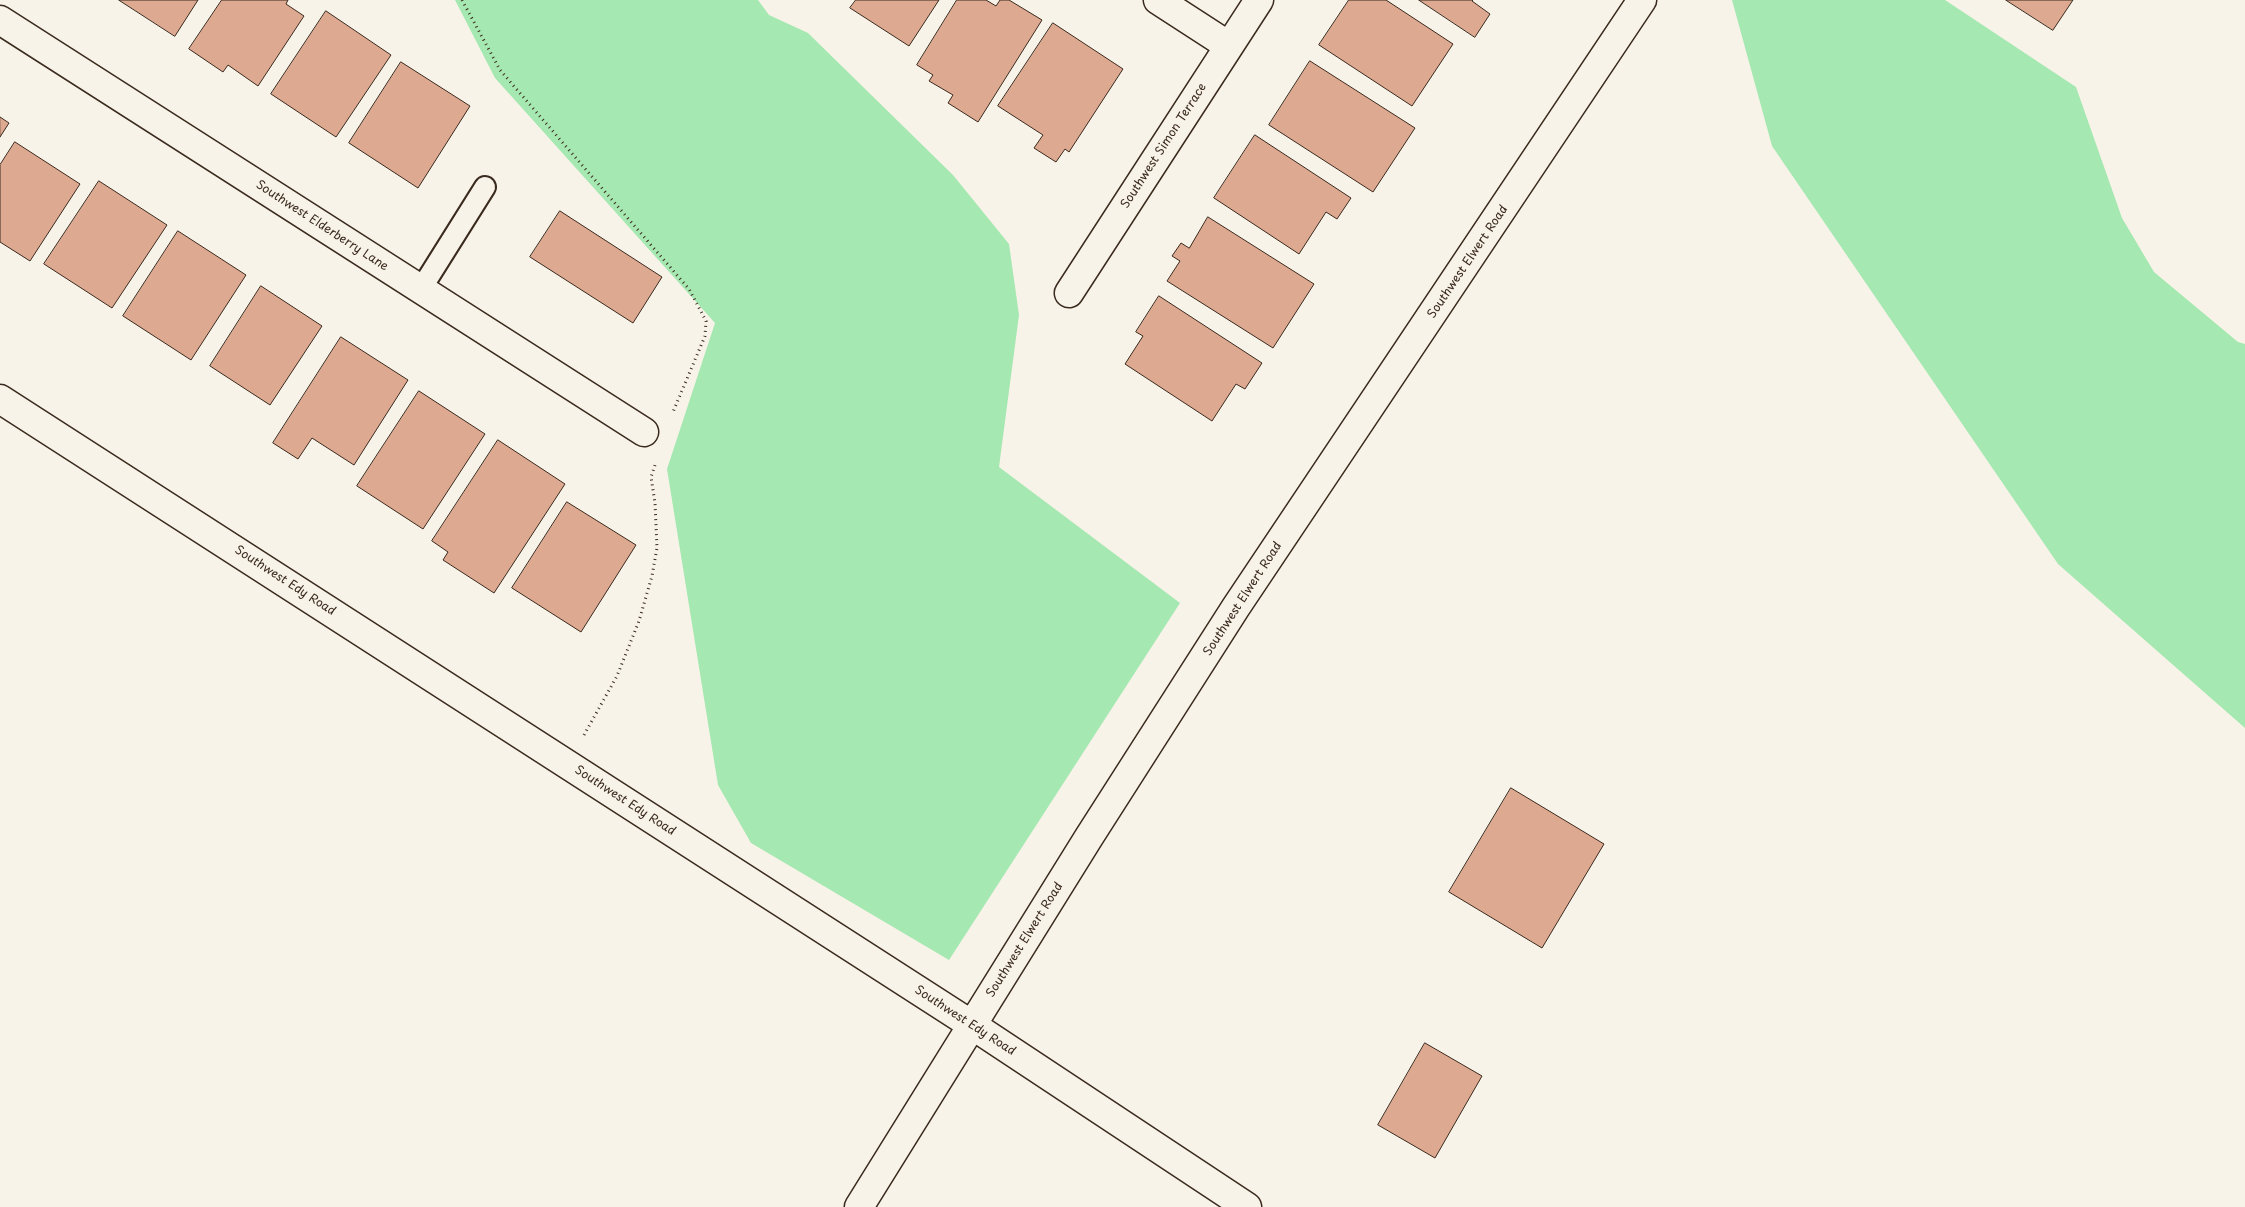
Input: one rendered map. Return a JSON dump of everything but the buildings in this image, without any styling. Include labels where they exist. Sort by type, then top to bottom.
[{"type":"main road","points":[[1158,0],[1229,46]]},
{"type":"main road","name":"Southwest Simon Terrace","points":[[1069,293],[1259,0]]},
{"type":"main road","name":"Southwest Elwert Road","points":[[859,1207],[1089,837],[1236,607],[1642,0]]},
{"type":"main road","name":"Southwest Elderberry Lane","points":[[0,20],[644,432]]},
{"type":"main road","name":"Southwest Edy Road","points":[[0,399],[972,1025],[1247,1207]]},
{"type":"lane","points":[[421,289],[485,188]]},
{"type":"path","points":[[462,0],[500,70],[689,289],[706,321],[705,336],[671,416]]},
{"type":"path","points":[[568,764],[618,676],[639,621],[652,576],[657,548],[656,503],[651,477],[656,460]]},
{"type":"green space","points":[[455,0],[758,0],[769,15],[808,33],[953,175],[1009,244],[1019,315],[999,467],[1180,603],[949,960],[751,843],[718,785],[667,469],[715,323],[495,78]]},
{"type":"green space","points":[[1732,0],[1945,0],[2076,87],[2122,218],[2154,272],[2238,342],[2245,344],[2245,728],[2058,564],[1772,146]]}]
